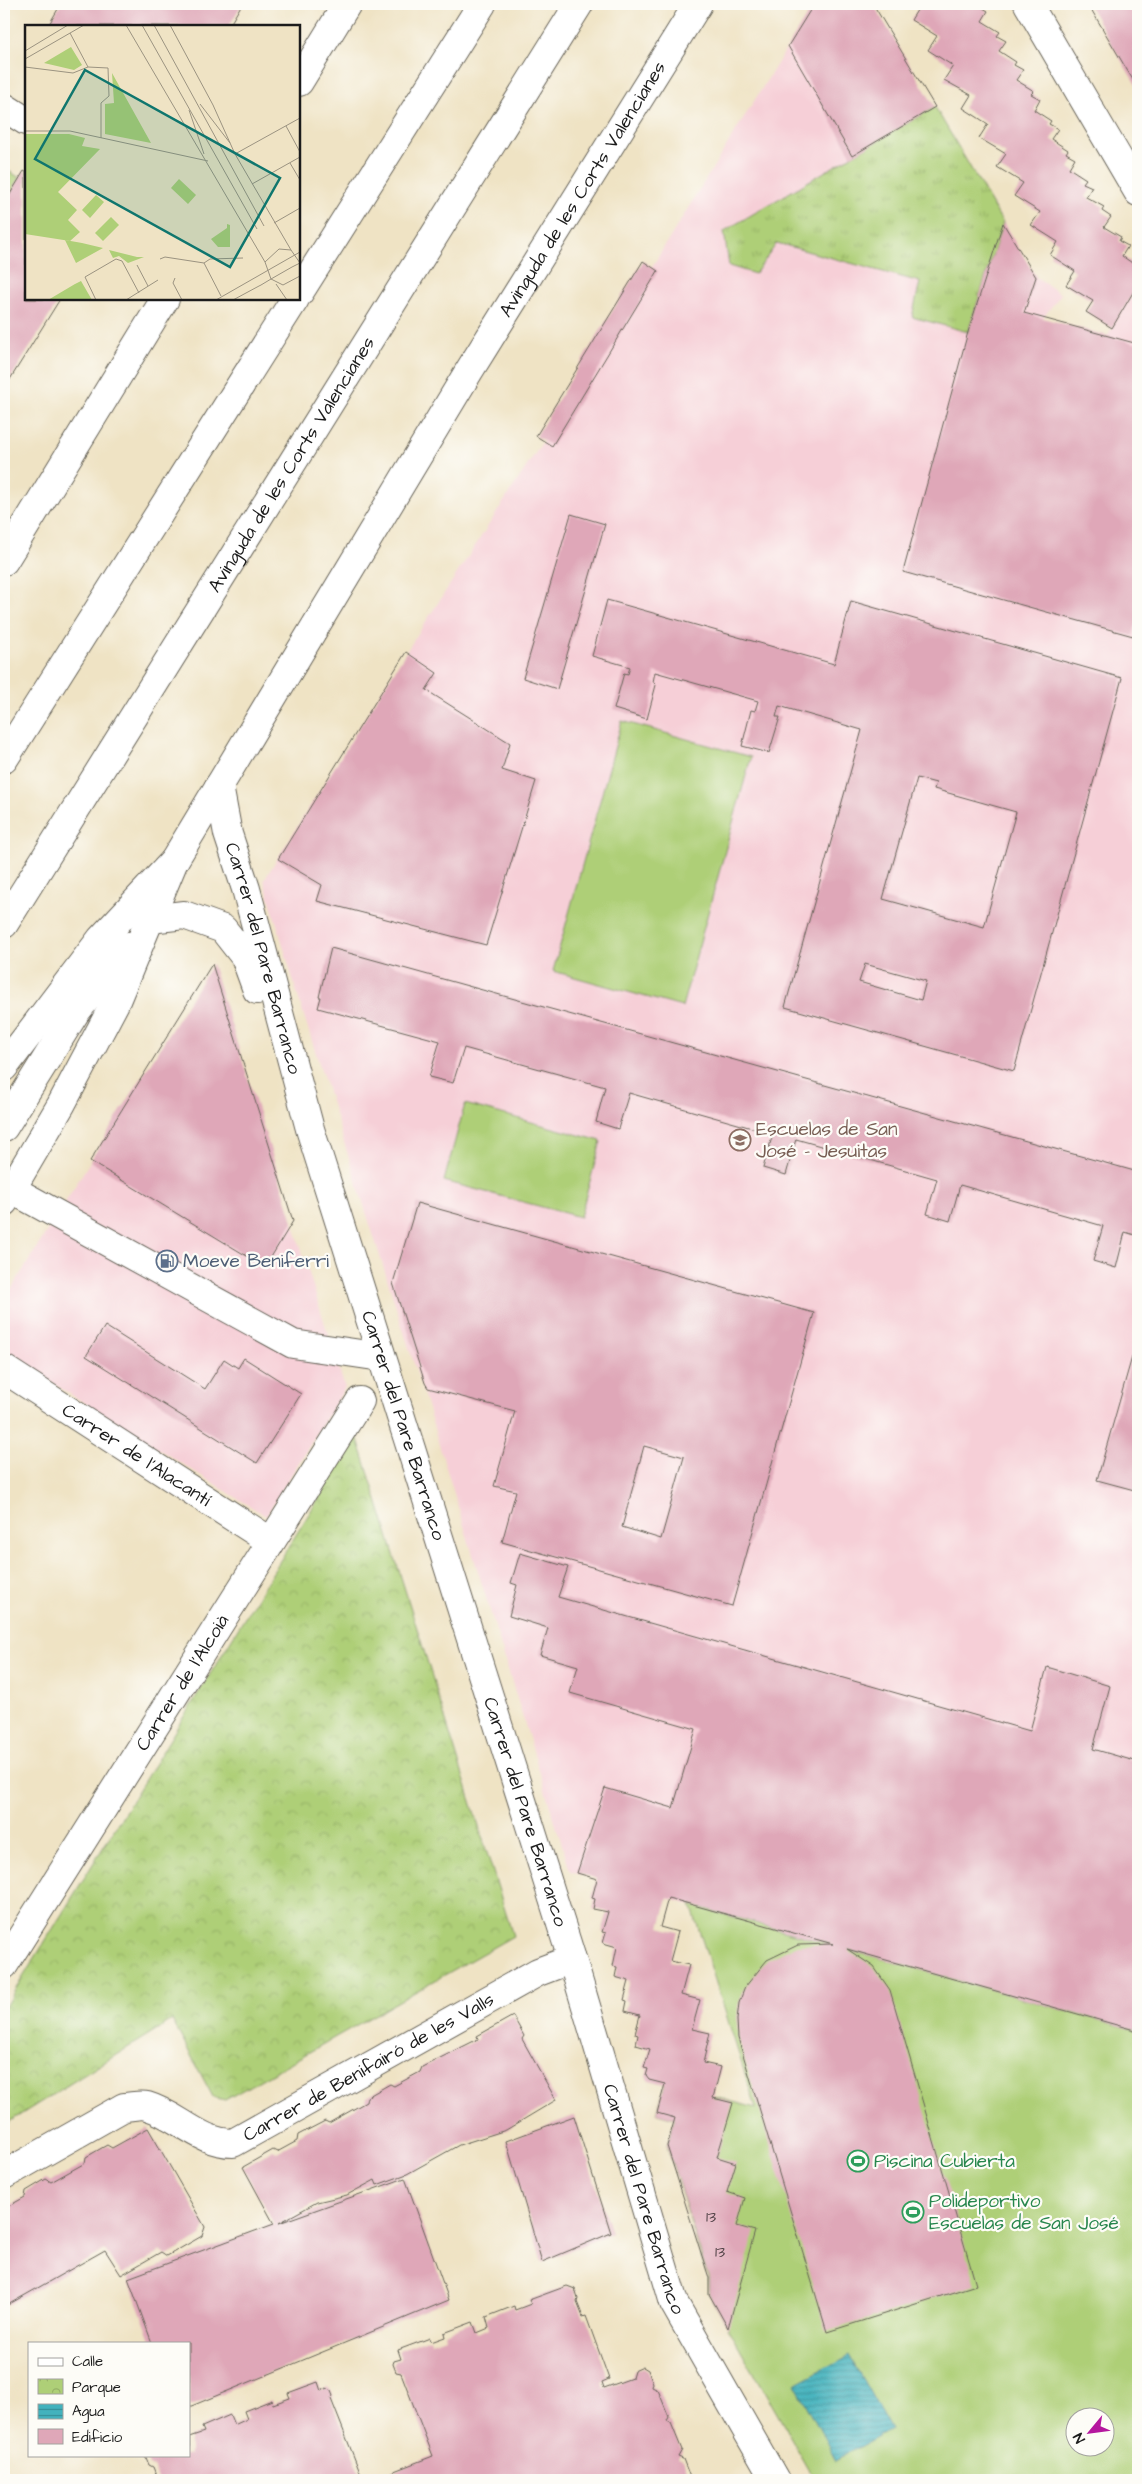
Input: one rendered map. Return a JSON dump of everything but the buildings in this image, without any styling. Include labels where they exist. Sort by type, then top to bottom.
[{"type":"street","points":[[300,80],[347,4]]},
{"type":"street","points":[[300,291],[482,4]]},
{"type":"street","name":"Avinguda de les Corts Valencianes","points":[[4,924],[579,4]]},
{"type":"street","name":"Avinguda de les Corts Valencianes","points":[[8,1196],[61,1105],[115,1003],[174,861],[469,371],[698,4]]},
{"type":"street","points":[[1028,4],[1138,192]]},
{"type":"street","points":[[4,108],[25,120]]},
{"type":"street","points":[[4,559],[164,300]]},
{"type":"street","points":[[4,759],[294,300]]},
{"type":"street","name":"Carrer del Pare Barranco","points":[[219,786],[228,834],[246,889],[310,1129],[572,1958],[674,2303],[776,2480]]},
{"type":"street","points":[[4,1067],[101,938],[174,861]]},
{"type":"street","name":"Carrer del Pare Barranco","points":[[150,919],[184,916],[223,929],[245,957],[310,1129]]},
{"type":"street","name":"Avinguda de les Corts Valencianes","points":[[4,1127],[75,1013],[150,919]]},
{"type":"street","points":[[8,1196],[293,1344],[381,1357]]},
{"type":"street","name":"Carrer de l'Alacantí","points":[[4,1369],[270,1541]]},
{"type":"street","name":"Carrer de l'Alcoià","points":[[4,1965],[360,1401]]},
{"type":"street","name":"Carrer de Benifairó de les Valls","points":[[4,2175],[124,2108],[145,2105],[199,2134],[220,2143],[233,2143],[538,1972],[572,1958]]},
{"type":"shaded area","name":"Escuelas de San José - Jesuitas","points":[[814,4],[873,4],[1036,277],[1061,294],[1043,318],[1107,337],[1138,285],[1138,2480],[815,2480],[709,2294],[708,2278],[675,2118],[657,2113],[665,2084],[756,2108],[745,2073],[691,1905],[570,1871],[421,1386],[299,1000],[264,880],[406,652],[566,406]]},
{"type":"shaded area","name":"Moeve Beniferri","points":[[212,964],[345,1388],[266,1516],[4,1353],[4,1301]]},
{"type":"green space","points":[[935,107],[1003,223],[968,332],[912,317],[920,282],[777,243],[755,274],[729,266],[724,231]]},
{"type":"green space","points":[[4,168],[20,178],[4,204]]},
{"type":"green space","points":[[622,721],[751,757],[682,1007],[553,971]]},
{"type":"green space","points":[[465,1104],[601,1141],[580,1217],[444,1181]]},
{"type":"green space","points":[[357,1436],[513,1936],[225,2100],[213,2097],[172,2020],[4,2125],[4,2008]]},
{"type":"green space","name":"Polideportivo Escuelas de San José","points":[[691,1905],[1138,2031],[1138,2480],[815,2480],[709,2294],[708,2278],[667,2146],[675,2118],[657,2113],[665,2084],[756,2108]]},
{"type":"water","points":[[849,2355],[891,2430],[836,2460],[795,2384]]},
{"type":"place","name":"Escuelas de San José - Jesuitas","points":[[740,1140]]},
{"type":"place","name":"Moeve Beniferri","points":[[167,1261]]},
{"type":"place","name":"Piscina Cubierta","points":[[858,2161]]},
{"type":"place","name":"Polideportivo Escuelas de San José","points":[[913,2212]]}]
